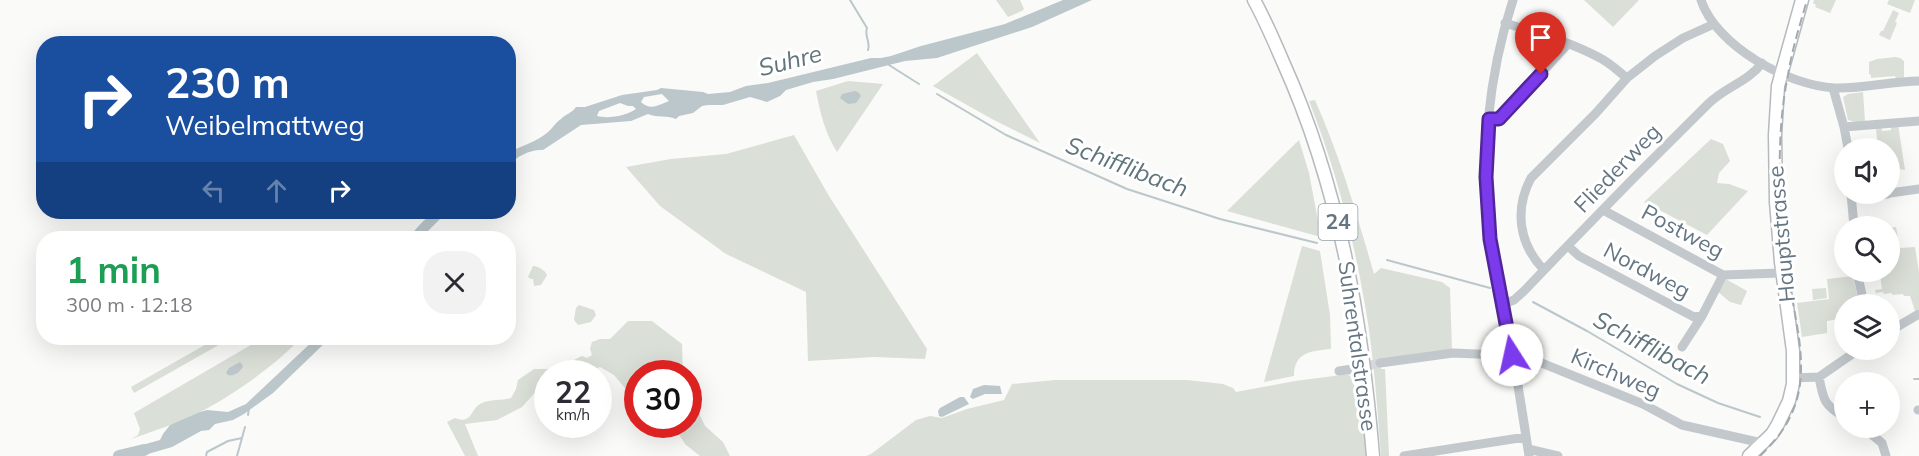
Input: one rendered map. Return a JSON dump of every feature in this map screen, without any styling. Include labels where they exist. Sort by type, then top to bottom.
[{"type":"main road","name":"Suhrentalstrasse","points":[[1254,0],[1296,91],[1313,137],[1332,201],[1353,295],[1366,385],[1373,456]]},
{"type":"main road","name":"Hauptstrasse","points":[[1749,456],[1772,434],[1784,415],[1794,378],[1776,202],[1776,106],[1781,73],[1802,0]]},
{"type":"street","points":[[1513,0],[1495,71],[1489,119],[1486,177],[1490,239],[1529,452],[1558,456]]},
{"type":"street","points":[[1701,0],[1707,15],[1714,24],[1737,46],[1781,73],[1816,85],[1833,88],[1919,81]]},
{"type":"street","points":[[1506,23],[1568,44],[1602,59],[1627,78]]},
{"type":"street","points":[[1544,270],[1526,246],[1521,227],[1524,190],[1531,178],[1596,113],[1627,78],[1683,38],[1714,24]]},
{"type":"street","points":[[1489,119],[1499,119],[1568,44]]},
{"type":"street","name":"Fliederweg","points":[[1503,304],[1514,300],[1717,95],[1752,76],[1762,63]]},
{"type":"street","points":[[1833,88],[1846,138]]},
{"type":"street","points":[[1844,127],[1919,121]]},
{"type":"street","points":[[1900,192],[1919,189]]},
{"type":"street","name":"Postweg","points":[[1603,210],[1723,275],[1783,273]]},
{"type":"street","name":"Nordweg","points":[[1568,246],[1579,256],[1694,317],[1702,316],[1723,275]]},
{"type":"street","points":[[1900,325],[1919,314]]},
{"type":"street","points":[[1682,347],[1702,316]]},
{"type":"street","name":"Kirchweg","points":[[1380,363],[1453,353],[1524,356],[1643,404],[1682,426],[1762,443]]},
{"type":"street","points":[[1794,378],[1819,377],[1844,360]]},
{"type":"street","points":[[1339,371],[1352,369]]},
{"type":"street","points":[[1819,377],[1825,402],[1834,411]]},
{"type":"street","points":[[1404,456],[1457,452],[1526,437]]},
{"type":"street","points":[[1876,438],[1882,443],[1886,456]]},
{"type":"shaded area","points":[[996,0],[1020,0],[1024,9],[1008,17]]},
{"type":"shaded area","points":[[1063,0],[1092,0],[1032,27],[937,58],[905,61],[813,82],[786,90],[780,96],[767,102],[750,97],[723,105],[702,106],[693,113],[679,116],[676,119],[648,114],[631,121],[581,125],[543,150],[524,154],[516,159],[516,149],[544,135],[576,107],[585,107],[622,95],[661,88],[708,94],[730,92],[746,86],[768,83],[871,58],[891,56],[1005,24]],"holes":[[[662,94],[669,101],[651,107],[641,102],[644,97]],[[620,103],[636,109],[617,116],[597,116],[599,111]]]},
{"type":"shaded area","points":[[1584,0],[1639,0],[1613,27]]},
{"type":"shaded area","points":[[1814,0],[1836,0],[1830,13],[1815,7]]},
{"type":"shaded area","points":[[1889,0],[1915,0],[1910,13],[1887,4]]},
{"type":"shaded area","points":[[1893,10],[1899,13],[1890,40],[1879,35]]},
{"type":"shaded area","points":[[977,53],[1040,143],[933,86]]},
{"type":"shaded area","points":[[1895,57],[1904,61],[1904,77],[1897,81],[1895,76],[1871,78],[1869,62]]},
{"type":"shaded area","points":[[848,81],[883,84],[837,152],[829,137],[816,91]]},
{"type":"shaded area","points":[[855,91],[861,96],[856,103],[848,104],[840,98],[842,94]]},
{"type":"shaded area","points":[[1863,92],[1865,122],[1848,120],[1843,97]]},
{"type":"shaded area","points":[[1315,100],[1340,164],[1374,274],[1381,268],[1442,282],[1450,288],[1452,350],[1388,360],[1387,357],[1380,361],[1381,369],[1385,369],[1389,456],[1381,456],[1371,343],[1355,253],[1335,176],[1309,101]]},
{"type":"shaded area","points":[[1891,124],[1898,124],[1905,170],[1900,169],[1900,138],[1877,138],[1876,129],[1881,125],[1882,131],[1891,130]]},
{"type":"shaded area","points":[[794,135],[829,196],[927,349],[925,359],[874,357],[808,361],[806,292],[726,254],[660,206],[626,167],[671,159],[726,154]]},
{"type":"shaded area","points":[[1711,139],[1723,144],[1730,161],[1719,173],[1717,183],[1729,184],[1748,191],[1707,235],[1644,202]]},
{"type":"shaded area","points":[[1299,140],[1309,173],[1321,237],[1227,211]]},
{"type":"shaded area","points":[[440,219],[428,231],[414,231],[423,221]]},
{"type":"shaded area","points":[[1302,246],[1320,251],[1330,315],[1331,349],[1311,352],[1300,357],[1294,376],[1264,382]]},
{"type":"shaded area","points":[[1915,247],[1919,272],[1919,309],[1915,311],[1910,296],[1876,293],[1875,290],[1882,289],[1881,282],[1900,282],[1900,248]]},
{"type":"shaded area","points":[[533,266],[545,271],[547,275],[541,285],[534,286],[533,279],[528,277]]},
{"type":"shaded area","points":[[1724,278],[1747,291],[1741,305],[1730,302],[1717,291]]},
{"type":"shaded area","points":[[1834,278],[1834,282],[1854,282],[1857,294],[1834,294],[1834,320],[1827,321],[1827,333],[1802,337],[1797,303],[1829,299],[1827,279]]},
{"type":"shaded area","points":[[1826,288],[1827,298],[1813,300],[1812,289]]},
{"type":"shaded area","points":[[579,305],[594,310],[596,315],[591,322],[578,325],[574,320],[576,308]]},
{"type":"shaded area","points":[[628,321],[652,321],[682,344],[683,360],[624,360],[624,387],[612,374],[612,360],[574,360],[592,355],[590,349],[592,342],[610,339]]},
{"type":"shaded area","points":[[205,345],[219,345],[134,393],[131,387]]},
{"type":"shaded area","points":[[251,345],[293,345],[266,369],[213,405],[183,420],[131,439],[138,435],[140,429],[134,413]]},
{"type":"shaded area","points":[[309,345],[323,345],[273,393],[244,414],[233,420],[215,424],[209,430],[201,431],[172,447],[141,456],[129,456],[128,449],[160,440],[170,425],[207,410],[228,412],[246,404]]},
{"type":"shaded area","points":[[240,362],[243,366],[239,372],[232,375],[226,373],[229,368]]},
{"type":"shaded area","points":[[534,369],[534,394],[522,407],[497,420],[465,424],[478,456],[465,456],[447,422],[455,418],[461,420],[468,418],[482,403],[511,398],[518,380]]},
{"type":"shaded area","points":[[1349,374],[1358,394],[1367,456],[866,456],[916,420],[930,416],[942,418],[1004,400],[1012,384],[1055,380],[1187,380],[1223,384],[1233,388],[1236,392]]},
{"type":"shaded area","points":[[984,385],[1000,386],[1002,394],[985,394],[973,399],[970,397],[973,389]]},
{"type":"shaded area","points":[[964,397],[969,404],[942,417],[939,416],[940,408]]},
{"type":"shaded area","points":[[702,420],[705,426],[723,442],[730,456],[700,456],[681,438],[702,438]]},
{"type":"waterway","points":[[850,0],[867,28],[868,50]]},
{"type":"waterway","points":[[889,65],[919,84]]},
{"type":"waterway","name":"Schifflibach","points":[[937,94],[1006,135],[1127,189],[1220,219],[1317,243]]},
{"type":"waterway","name":"Schifflibach","points":[[1387,260],[1490,288]]},
{"type":"waterway","name":"Schifflibach","points":[[1533,302],[1677,384],[1718,403],[1760,417]]},
{"type":"waterway","name":"Schifflibach","points":[[1914,379],[1919,379]]},
{"type":"waterway","points":[[248,415],[249,408]]},
{"type":"waterway","points":[[206,456],[207,452],[228,441],[242,438],[245,427]]},
{"type":"waterway","points":[[237,456],[242,438]]},
{"type":"waterway","name":"Suhre","points":[[119,456],[144,450]]},
{"type":"tunnel","points":[[1357,368],[1380,363]]},
{"type":"railway","points":[[1760,456],[1777,438],[1787,422],[1800,387],[1801,355],[1782,217],[1780,148],[1783,104],[1790,65],[1807,0]]},
{"type":"route","points":[[1512,355],[1490,239],[1486,177],[1489,119],[1499,119],[1541,74]]}]
